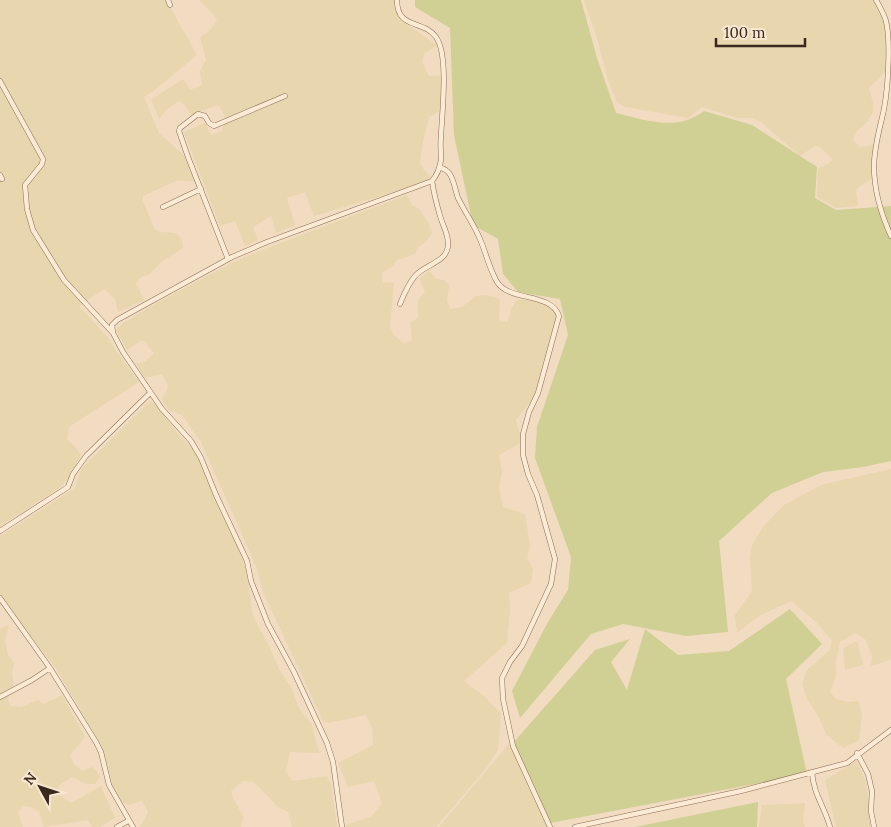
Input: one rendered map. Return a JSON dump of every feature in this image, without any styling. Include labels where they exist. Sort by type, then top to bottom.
[{"type":"street","points":[[113,332],[112,325],[117,320],[228,259],[267,242],[432,181],[436,176],[441,161],[443,66],[440,48],[436,37],[429,30],[405,20],[399,15],[397,0]]},
{"type":"street","points":[[876,0],[886,22],[889,59],[884,106],[876,143],[874,166],[876,191],[882,216],[891,236]]},
{"type":"street","points":[[0,81],[43,159],[42,164],[25,185],[27,210],[33,230],[64,280],[113,332],[123,352],[150,392],[162,409],[191,441],[201,458],[247,561],[251,581],[268,624],[320,726],[333,762],[342,827]]},
{"type":"street","points":[[228,259],[179,132],[183,125],[198,114],[204,116],[214,126],[285,96]]},
{"type":"street","points":[[439,167],[449,173],[458,197],[481,240],[484,253],[501,286],[510,293],[538,300],[552,306],[558,311],[559,316],[538,393],[529,412],[523,434],[523,455],[528,474],[537,495],[554,559],[551,584],[522,646],[510,662],[502,678],[503,699],[513,746],[520,764],[541,803],[550,827]]},
{"type":"street","points":[[400,304],[407,287],[415,275],[431,263],[440,260],[445,255],[448,247],[447,236],[434,198],[432,181]]},
{"type":"street","points":[[163,207],[201,189]]},
{"type":"street","points":[[0,531],[68,487],[73,474],[86,456],[150,392]]},
{"type":"street","points":[[0,598],[50,668],[99,746],[109,785],[128,822],[133,827]]},
{"type":"street","points":[[0,698],[50,668]]},
{"type":"street","points":[[575,827],[741,790],[846,763],[857,753],[891,730]]},
{"type":"street","points":[[857,753],[868,774],[874,827]]},
{"type":"street","points":[[812,772],[812,782],[828,817],[830,827]]},
{"type":"street","points":[[117,827],[128,822]]},
{"type":"shaded area","points":[[0,0],[166,0],[197,55],[144,97],[159,133],[187,158],[196,182],[178,180],[143,196],[143,201],[155,230],[175,233],[182,240],[183,248],[160,263],[150,274],[141,277],[136,283],[144,300],[118,312],[115,299],[104,289],[79,306],[108,338],[139,382],[69,427],[67,440],[74,445],[81,455],[70,477],[58,489],[0,526]]},
{"type":"shaded area","points":[[199,0],[398,0],[402,21],[437,45],[424,54],[422,62],[429,76],[444,75],[442,110],[429,117],[420,163],[432,179],[314,216],[305,192],[287,198],[295,225],[276,233],[271,216],[253,227],[258,240],[245,246],[235,221],[220,226],[184,132],[205,123],[211,135],[222,131],[225,116],[218,105],[191,115],[184,104],[179,101],[166,110],[159,119],[151,100],[183,79],[190,90],[202,85],[200,71],[206,60],[200,37],[208,32],[217,21],[215,16]]},
{"type":"shaded area","points":[[415,0],[581,0],[597,58],[616,113],[650,121],[672,123],[694,117],[704,111],[752,125],[817,167],[815,198],[836,210],[891,206],[891,461],[823,472],[772,493],[719,541],[728,632],[686,636],[623,624],[591,634],[520,718],[512,691],[548,622],[568,590],[571,557],[535,458],[537,427],[568,335],[560,299],[518,292],[503,274],[498,239],[473,225],[454,135],[450,28],[415,7]]},
{"type":"shaded area","points":[[584,0],[874,0],[887,25],[887,70],[869,88],[873,112],[867,122],[857,131],[853,140],[859,147],[875,146],[874,178],[856,190],[858,206],[836,208],[817,197],[818,169],[833,159],[819,146],[815,146],[800,156],[760,121],[751,118],[738,118],[702,107],[688,118],[625,107],[617,102],[608,80],[597,38]]},
{"type":"shaded area","points":[[407,195],[412,205],[420,210],[432,233],[427,241],[417,248],[415,254],[397,260],[393,266],[382,273],[383,282],[394,283],[390,327],[394,335],[403,343],[412,341],[410,322],[418,318],[418,300],[425,292],[420,278],[429,271],[436,279],[444,280],[449,286],[447,300],[450,309],[462,307],[476,296],[487,295],[500,299],[499,320],[508,322],[511,309],[517,300],[529,300],[542,302],[553,308],[560,322],[535,396],[516,420],[522,442],[499,455],[502,472],[499,488],[503,507],[525,514],[530,546],[527,558],[533,569],[531,583],[509,593],[510,610],[507,643],[464,681],[484,696],[501,714],[498,750],[487,767],[436,827],[346,827],[346,825],[372,816],[382,803],[374,781],[348,787],[338,763],[373,745],[372,728],[366,715],[329,723],[323,721],[263,592],[256,566],[201,442],[182,415],[169,410],[163,402],[162,397],[165,395],[168,386],[162,374],[145,378],[136,364],[146,361],[154,353],[144,341],[127,350],[116,330],[123,323],[146,309],[229,264]]},
{"type":"shaded area","points":[[150,401],[154,403],[178,434],[195,451],[236,541],[246,570],[253,616],[279,669],[292,689],[299,708],[312,725],[319,753],[290,752],[286,771],[292,781],[327,776],[331,785],[337,827],[292,827],[288,812],[277,806],[254,782],[243,781],[231,791],[243,816],[241,827],[139,827],[148,812],[142,801],[128,805],[120,802],[114,790],[102,746],[55,667],[0,593],[0,536],[75,488],[81,469]]},
{"type":"shaded area","points":[[891,469],[891,656],[890,660],[871,666],[872,656],[866,640],[855,633],[840,642],[836,661],[836,676],[830,692],[836,699],[848,702],[859,701],[862,715],[859,740],[843,748],[826,734],[807,699],[802,683],[807,670],[830,650],[832,641],[816,622],[791,601],[759,616],[737,633],[735,615],[752,591],[750,558],[752,546],[762,528],[784,505],[821,485]]},
{"type":"shaded area","points":[[790,609],[822,644],[786,679],[807,774],[550,823],[513,743],[595,650],[630,639],[611,662],[627,690],[645,629],[678,655],[729,651]]},
{"type":"shaded area","points":[[9,625],[5,641],[8,655],[14,663],[12,674],[14,683],[8,699],[10,706],[21,707],[38,700],[43,704],[62,695],[85,737],[70,755],[74,764],[82,771],[93,767],[100,776],[95,784],[86,784],[72,777],[59,785],[57,793],[71,803],[101,786],[115,818],[100,827],[92,827],[88,820],[44,827],[39,812],[32,807],[23,806],[18,813],[23,827],[0,827],[0,628]]},
{"type":"shaded area","points":[[857,641],[863,665],[845,670],[843,648]]},
{"type":"shaded area","points":[[513,739],[551,827],[439,827]]},
{"type":"shaded area","points":[[857,761],[866,783],[870,827],[836,827],[825,780]]},
{"type":"shaded area","points":[[758,802],[757,827],[635,827]]},
{"type":"shaded area","points":[[805,803],[803,821],[805,827],[759,827],[762,805]]}]
